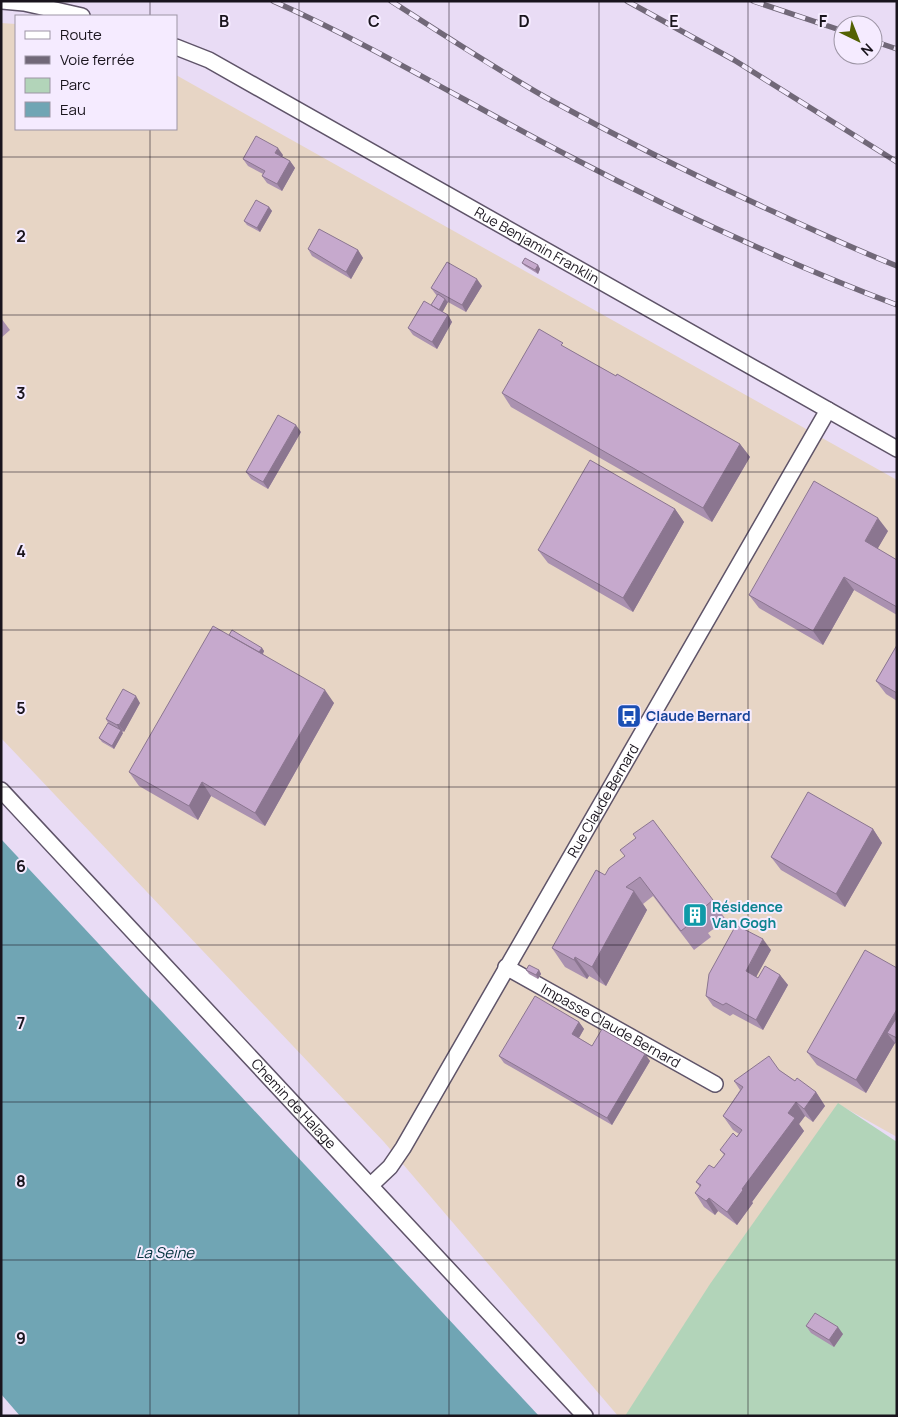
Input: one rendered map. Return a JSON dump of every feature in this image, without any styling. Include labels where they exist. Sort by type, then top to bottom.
[{"type":"street","points":[[2,1],[24,3],[78,15]]},
{"type":"street","name":"Rue Benjamin Franklin","points":[[178,48],[209,60],[897,449]]},
{"type":"street","name":"Rue Claude Bernard","points":[[371,1185],[390,1167],[403,1148],[828,410]]},
{"type":"street","name":"Chemin de Halage","points":[[1,790],[585,1416]]},
{"type":"street","name":"Impasse Claude Bernard","points":[[506,967],[715,1084]]},
{"type":"shaded area","points":[[1,23],[15,24],[15,130],[178,130],[178,76],[897,480],[897,1137],[838,1104],[626,1416],[618,1416],[384,1142],[1,738]]},
{"type":"green space","points":[[838,1103],[897,1142],[897,1416],[625,1416],[710,1284]]},
{"type":"water","name":"La Seine","points":[[1,839],[539,1416],[20,1416],[1,1394]]},
{"type":"building","points":[[256,136],[278,148],[275,153],[290,161],[277,184],[262,176],[265,171],[243,159]]},
{"type":"building","points":[[256,200],[269,207],[257,228],[244,221]]},
{"type":"building","points":[[319,229],[358,250],[346,272],[308,249]]},
{"type":"building","points":[[525,258],[538,265],[535,270],[522,263]]},
{"type":"building","points":[[447,262],[477,279],[462,305],[431,288]]},
{"type":"building","points":[[438,294],[445,299],[439,310],[431,305]]},
{"type":"building","points":[[424,301],[448,315],[432,342],[408,328]]},
{"type":"building","points":[[539,329],[563,343],[561,345],[616,376],[617,374],[740,444],[703,508],[502,393]]},
{"type":"building","points":[[278,415],[296,425],[263,482],[246,472]]},
{"type":"building","points":[[590,460],[675,509],[623,598],[538,550]]},
{"type":"building","points":[[814,481],[878,518],[865,541],[897,560],[897,607],[844,577],[813,631],[749,595]]},
{"type":"building","points":[[213,626],[325,690],[255,813],[202,782],[189,806],[129,772]]},
{"type":"building","points":[[232,630],[262,648],[259,652],[229,635]]},
{"type":"building","points":[[897,645],[897,693],[876,681]]},
{"type":"building","points":[[123,689],[136,696],[119,725],[117,725],[106,719]]},
{"type":"building","points":[[108,723],[121,730],[112,746],[99,738]]},
{"type":"building","points":[[808,792],[873,829],[836,894],[771,857]]},
{"type":"building","points":[[653,820],[713,900],[695,915],[697,918],[681,931],[640,877],[626,887],[634,891],[592,967],[575,957],[574,960],[552,948],[596,870],[605,875],[609,868],[625,856],[620,850],[636,838],[633,834]]},
{"type":"building","points":[[736,925],[763,939],[746,971],[758,978],[765,966],[780,975],[756,1020],[726,1003],[723,1005],[706,996],[709,974]]},
{"type":"building","points":[[865,950],[897,968],[897,1009],[856,1080],[807,1052]]},
{"type":"building","points":[[529,965],[539,970],[536,975],[526,970]]},
{"type":"building","points":[[535,996],[579,1022],[572,1034],[592,1046],[602,1029],[645,1054],[607,1118],[499,1056]]},
{"type":"building","points":[[897,1017],[897,1038],[887,1033]]},
{"type":"building","points":[[769,1056],[779,1070],[795,1081],[797,1078],[816,1092],[804,1109],[796,1102],[788,1113],[795,1118],[727,1212],[709,1198],[706,1201],[695,1193],[701,1185],[696,1182],[709,1165],[714,1168],[725,1154],[720,1150],[733,1133],[737,1137],[742,1130],[723,1116],[743,1087],[734,1081]]},
{"type":"building","points":[[815,1313],[838,1327],[829,1340],[806,1326]]},
{"type":"railway","points":[[273,1],[348,37],[530,136],[648,196],[771,253],[897,305]]},
{"type":"railway","points":[[391,1],[506,74],[601,127],[743,198],[897,266]]},
{"type":"railway","points":[[627,1],[734,60],[897,162]]},
{"type":"railway","points":[[753,1],[833,28]]},
{"type":"railway","points":[[883,44],[897,49]]},
{"type":"place","name":"Claude Bernard","points":[[629,716]]},
{"type":"place","name":"Résidence Van Gogh","points":[[695,915]]}]
